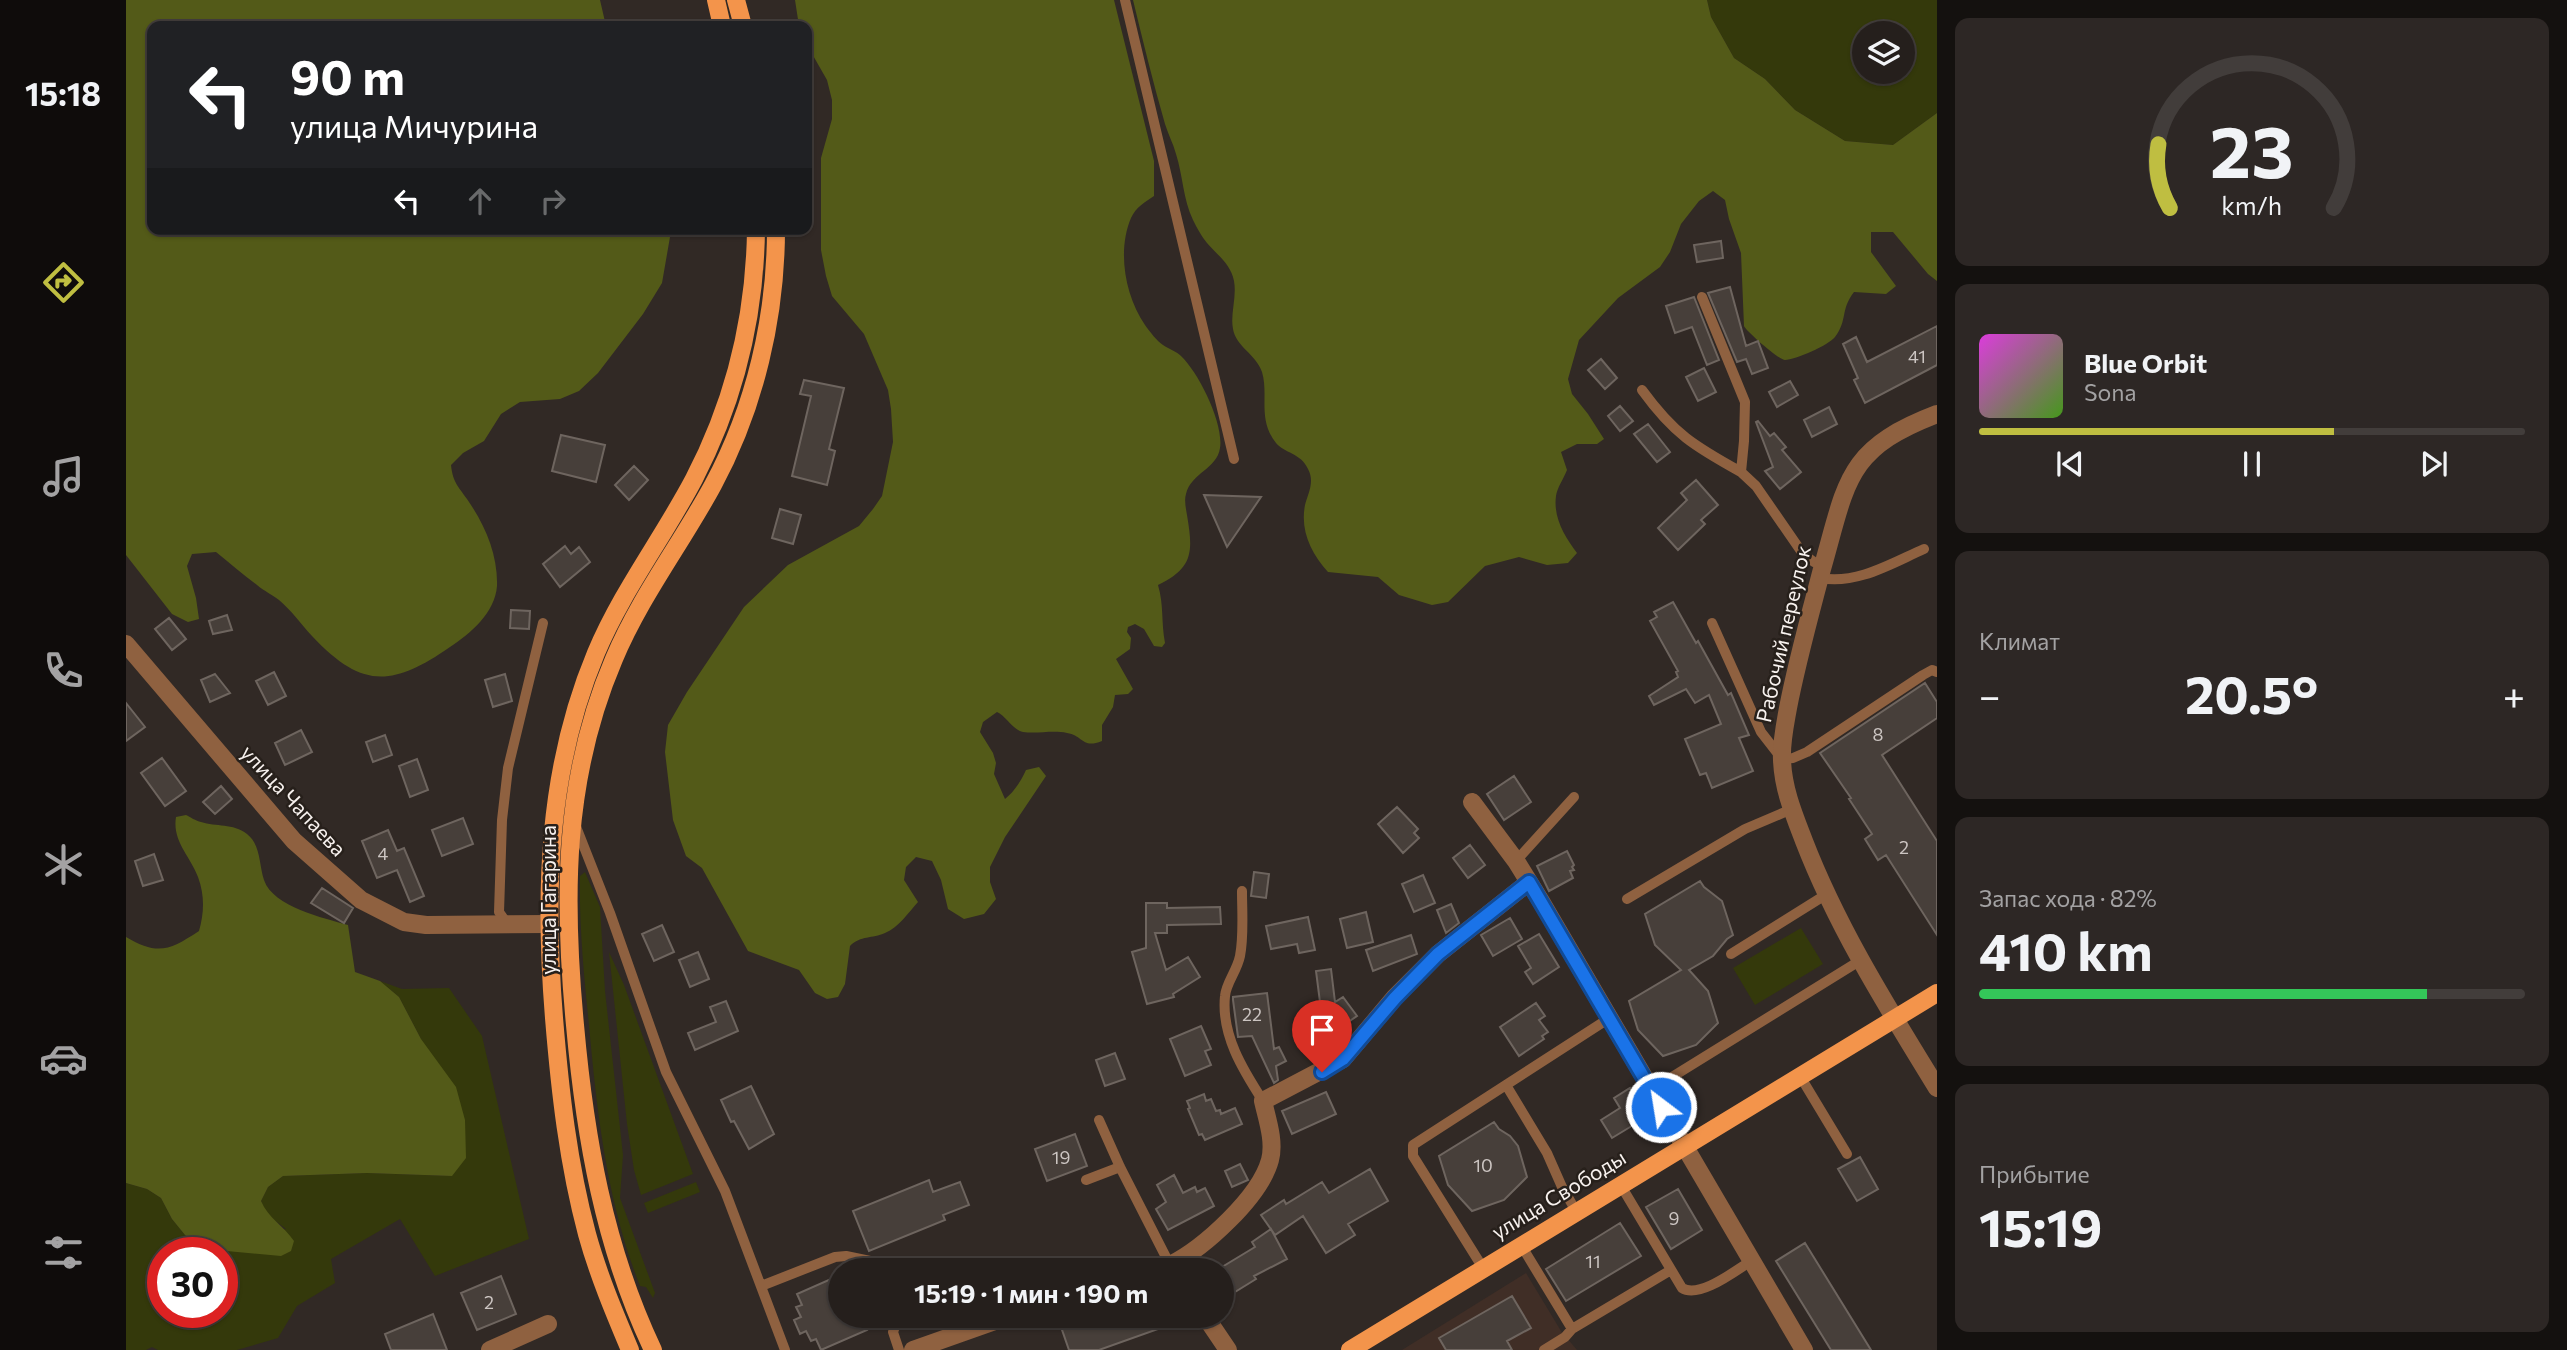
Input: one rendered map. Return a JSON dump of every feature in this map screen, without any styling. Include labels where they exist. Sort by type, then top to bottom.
[{"type":"main road","points":[[716,0],[721,21]]},
{"type":"main road","points":[[736,0],[742,21]]},
{"type":"main road","name":"улица Гагарина","points":[[630,1350],[595,1259],[572,1164],[558,1061],[548,924],[549,866],[554,815],[571,725],[597,652],[616,611],[693,480],[732,391],[752,286],[756,235]]},
{"type":"main road","name":"улица Гагарина","points":[[653,1350],[631,1298],[608,1229],[584,1114],[574,1021],[568,923],[567,868],[572,817],[589,728],[614,659],[633,619],[714,484],[751,396],[768,319],[776,235]]},
{"type":"main road","name":"улица Свободы","points":[[1350,1350],[1937,993]]},
{"type":"street","name":"Рабочий переулок","points":[[1937,414],[1892,433],[1865,456],[1844,491],[1793,681],[1783,736],[1782,759],[1783,778],[1792,809],[1827,894],[1861,961],[1937,1088]]},
{"type":"street","name":"улица Чапаева","points":[[126,644],[294,841],[361,900],[404,922],[426,925],[548,924]]},
{"type":"street","points":[[1472,802],[1529,882],[1751,1261],[1796,1347]]},
{"type":"street","points":[[1186,1258],[1228,1221],[1270,1161],[1271,1141],[1263,1101],[1343,1059],[1395,998],[1438,954],[1529,882]]},
{"type":"street","points":[[490,1350],[548,1324]]},
{"type":"street","points":[[913,1350],[975,1328]]},
{"type":"street","points":[[1213,1328],[1228,1350]]},
{"type":"lane","points":[[1125,0],[1234,459]]},
{"type":"lane","points":[[1702,297],[1745,402],[1741,472]]},
{"type":"lane","points":[[1642,390],[1676,432],[1741,472],[1756,486],[1803,554],[1834,581],[1877,570],[1924,549]]},
{"type":"lane","points":[[508,925],[499,912],[502,820],[508,768],[543,623]]},
{"type":"lane","points":[[1712,623],[1761,732],[1782,759],[1794,758],[1807,752],[1923,674],[1932,670],[1937,672]]},
{"type":"lane","points":[[1516,861],[1574,797]]},
{"type":"lane","points":[[1627,899],[1745,830],[1792,809]]},
{"type":"lane","points":[[572,817],[610,913],[666,1072],[725,1191],[785,1350]]},
{"type":"lane","points":[[1242,891],[1241,953],[1225,998],[1233,1048],[1263,1101]]},
{"type":"lane","points":[[1731,954],[1827,894]]},
{"type":"lane","points":[[1651,1090],[1861,961]]},
{"type":"lane","points":[[1483,1268],[1413,1156],[1413,1145],[1608,1019]]},
{"type":"lane","points":[[1800,1076],[1847,1154]]},
{"type":"lane","points":[[1506,1085],[1547,1153],[1576,1211]]},
{"type":"lane","points":[[1099,1120],[1167,1258]]},
{"type":"lane","points":[[1086,1180],[1120,1167]]},
{"type":"lane","points":[[1620,1184],[1682,1288],[1693,1292],[1700,1291],[1751,1261]]},
{"type":"lane","points":[[1521,1245],[1572,1329]]},
{"type":"lane","points":[[830,1258],[856,1258]]},
{"type":"lane","points":[[761,1286],[828,1259]]},
{"type":"lane","points":[[1544,1350],[1565,1337],[1572,1329],[1671,1270]]},
{"type":"lane","points":[[894,1328],[893,1332],[899,1350]]},
{"type":"shaded area","points":[[1526,1273],[1561,1331],[1577,1350],[1402,1350]]},
{"type":"green space","points":[[126,0],[600,0],[605,21],[147,21],[147,235],[670,237],[662,283],[643,314],[598,373],[579,391],[560,399],[520,402],[501,414],[484,441],[463,453],[451,465],[455,481],[490,542],[497,586],[492,605],[480,622],[466,636],[429,660],[410,670],[377,676],[362,673],[346,665],[312,636],[279,600],[216,552],[192,554],[187,566],[199,619],[188,622],[172,614],[126,555]]},
{"type":"green space","points":[[795,0],[1114,0],[1154,161],[1154,196],[1135,211],[1124,245],[1128,287],[1132,301],[1149,331],[1181,356],[1195,374],[1209,399],[1220,438],[1218,455],[1193,481],[1186,494],[1190,548],[1185,565],[1170,579],[1158,585],[1165,643],[1162,647],[1154,646],[1144,629],[1135,624],[1128,627],[1130,649],[1116,659],[1133,689],[1128,694],[1115,695],[1113,707],[1102,725],[1102,741],[1090,744],[1062,732],[1023,732],[997,712],[983,722],[980,732],[993,753],[996,763],[994,774],[1005,799],[1026,770],[1039,767],[1046,776],[1005,837],[990,867],[990,882],[996,899],[984,914],[964,919],[948,909],[941,880],[932,861],[916,857],[906,867],[904,880],[918,902],[895,927],[880,935],[858,940],[850,946],[845,984],[838,997],[827,999],[815,993],[799,970],[748,951],[702,868],[686,856],[673,820],[665,752],[668,725],[744,607],[788,565],[859,526],[873,509],[882,496],[893,442],[888,390],[864,334],[832,296],[826,276],[821,250],[821,158],[832,119],[832,100],[827,80],[812,54],[812,21],[798,21]]},
{"type":"green space","points":[[1133,0],[1707,0],[1711,17],[1734,58],[1765,79],[1795,110],[1845,141],[1893,145],[1937,113],[1937,281],[1893,232],[1871,232],[1871,252],[1896,286],[1886,294],[1854,292],[1847,304],[1839,331],[1832,340],[1804,355],[1782,359],[1744,326],[1741,253],[1725,200],[1713,191],[1699,201],[1681,224],[1670,252],[1660,267],[1618,298],[1579,340],[1568,379],[1572,394],[1604,439],[1597,444],[1577,444],[1561,452],[1567,470],[1557,493],[1556,512],[1564,534],[1577,553],[1568,563],[1547,565],[1519,557],[1485,566],[1448,602],[1432,605],[1399,595],[1378,577],[1328,572],[1308,541],[1304,524],[1310,474],[1297,456],[1279,446],[1270,434],[1265,416],[1262,372],[1238,341],[1233,329],[1235,287],[1232,275],[1227,265],[1203,238],[1190,212]]},
{"type":"green space","points":[[1707,0],[1937,0],[1937,113],[1893,145],[1845,141],[1795,110],[1765,79],[1734,58],[1711,17]]},
{"type":"green space","points":[[186,815],[207,824],[236,828],[247,834],[257,849],[264,880],[269,889],[300,910],[348,925],[355,972],[380,981],[399,997],[421,1039],[456,1087],[465,1120],[466,1158],[452,1176],[367,1173],[283,1176],[268,1187],[261,1201],[294,1241],[291,1251],[281,1256],[238,1252],[238,1237],[188,1237],[172,1219],[161,1198],[147,1189],[126,1183],[126,937],[147,947],[172,946],[199,931],[203,911],[198,877],[179,841],[175,826],[176,817]]},
{"type":"green space","points":[[585,872],[600,907],[605,991],[623,1155],[620,1198],[655,1293],[653,1298],[646,1287],[640,1286],[629,1254],[611,1190],[605,1157],[582,951],[580,876]]},
{"type":"green space","points":[[1801,928],[1823,964],[1755,1005],[1733,968]]},
{"type":"green space","points":[[609,952],[624,985],[693,1174],[641,1195],[627,1124]]},
{"type":"green space","points":[[380,981],[402,989],[449,988],[482,1036],[529,1239],[435,1276],[400,1219],[331,1259],[335,1283],[297,1306],[278,1338],[237,1350],[158,1350],[152,1347],[146,1350],[126,1350],[126,1183],[147,1189],[161,1198],[172,1219],[188,1237],[147,1237],[147,1328],[238,1328],[238,1241],[286,1229],[265,1213],[261,1201],[268,1187],[283,1176],[367,1173],[452,1176],[421,1039],[399,997]]},
{"type":"green space","points":[[696,1182],[700,1192],[648,1213],[644,1203]]},
{"type":"building","points":[[1721,241],[1723,258],[1697,262],[1694,245]]},
{"type":"building","points":[[1730,287],[1746,346],[1758,341],[1768,368],[1752,374],[1746,359],[1737,362],[1708,293]]},
{"type":"building","points":[[1694,297],[1719,360],[1707,365],[1692,327],[1675,333],[1666,306]]},
{"type":"building","points":[[1937,326],[1937,365],[1865,403],[1854,380],[1858,378],[1843,344],[1856,337],[1867,362]]},
{"type":"building","points":[[1601,359],[1617,378],[1605,389],[1588,370]]},
{"type":"building","points":[[1704,368],[1716,392],[1698,401],[1686,377]]},
{"type":"building","points":[[804,380],[844,388],[829,449],[835,451],[827,485],[792,476],[811,396],[800,394]]},
{"type":"building","points":[[1790,381],[1798,395],[1777,407],[1769,392]]},
{"type":"building","points":[[1620,406],[1633,421],[1620,431],[1608,416]]},
{"type":"building","points":[[1829,407],[1837,424],[1812,437],[1804,420]]},
{"type":"building","points":[[1758,421],[1770,436],[1774,433],[1786,447],[1782,450],[1801,472],[1780,489],[1765,471],[1773,467],[1756,422]]},
{"type":"building","points":[[1648,424],[1670,452],[1657,462],[1634,434]]},
{"type":"building","points":[[561,435],[605,445],[596,482],[552,471]]},
{"type":"building","points":[[634,466],[648,480],[629,500],[615,485]]},
{"type":"building","points":[[1696,480],[1718,505],[1701,520],[1705,524],[1678,550],[1658,528],[1687,500],[1681,493]]},
{"type":"building","points":[[1204,495],[1261,497],[1227,547]]},
{"type":"building","points":[[780,509],[801,515],[793,544],[772,538]]},
{"type":"building","points":[[565,546],[571,554],[579,547],[590,562],[560,587],[543,564]]},
{"type":"building","points":[[1673,602],[1728,695],[1731,693],[1749,735],[1739,738],[1753,771],[1712,788],[1706,773],[1700,775],[1685,739],[1721,724],[1709,695],[1695,703],[1686,689],[1654,705],[1649,696],[1678,677],[1678,671],[1650,621],[1657,617],[1654,612]]},
{"type":"building","points":[[511,610],[530,611],[529,629],[510,628]]},
{"type":"building","points":[[227,615],[232,630],[213,634],[209,621]]},
{"type":"building","points":[[169,618],[186,639],[172,650],[155,629]]},
{"type":"building","points":[[274,672],[286,696],[268,705],[256,681]]},
{"type":"building","points":[[215,674],[230,693],[210,702],[201,680]]},
{"type":"building","points":[[505,674],[512,701],[493,707],[485,680]]},
{"type":"building","points":[[1925,683],[1937,702],[1937,718],[1882,755],[1937,841],[1937,935],[1886,855],[1878,860],[1865,839],[1872,834],[1820,753]]},
{"type":"building","points":[[126,703],[145,727],[126,741]]},
{"type":"building","points":[[301,730],[312,752],[285,765],[275,743]]},
{"type":"building","points":[[385,735],[392,755],[373,762],[366,742]]},
{"type":"building","points":[[162,758],[186,791],[165,806],[141,773]]},
{"type":"building","points":[[417,759],[428,790],[410,797],[399,766]]},
{"type":"building","points":[[1514,776],[1531,802],[1504,820],[1487,794]]},
{"type":"building","points":[[221,786],[232,799],[215,814],[203,802]]},
{"type":"building","points":[[1397,807],[1418,829],[1414,833],[1419,838],[1403,853],[1378,824]]},
{"type":"building","points":[[463,818],[473,844],[442,856],[432,830]]},
{"type":"building","points":[[388,830],[397,851],[404,848],[424,896],[410,902],[397,870],[377,878],[362,841]]},
{"type":"building","points":[[1470,845],[1485,865],[1468,878],[1453,858]]},
{"type":"building","points":[[1567,851],[1574,865],[1574,870],[1570,871],[1573,878],[1549,891],[1537,866]]},
{"type":"building","points":[[154,854],[163,880],[143,886],[135,861]]},
{"type":"building","points":[[1254,872],[1269,874],[1266,898],[1251,896]]},
{"type":"building","points":[[1423,875],[1435,903],[1414,912],[1402,884]]},
{"type":"building","points":[[1700,881],[1722,901],[1733,935],[1713,956],[1689,970],[1708,991],[1718,1023],[1696,1045],[1663,1056],[1638,1030],[1629,1001],[1681,970],[1655,945],[1645,914]]},
{"type":"building","points":[[322,888],[353,908],[344,923],[311,903]]},
{"type":"building","points":[[1146,903],[1167,903],[1167,908],[1220,907],[1221,924],[1167,925],[1167,933],[1155,933],[1166,970],[1188,957],[1200,977],[1173,994],[1174,997],[1147,1004],[1132,952],[1146,948]]},
{"type":"building","points":[[1451,904],[1459,923],[1446,933],[1437,910]]},
{"type":"building","points":[[1366,912],[1373,942],[1347,948],[1340,919]]},
{"type":"building","points":[[1308,917],[1315,950],[1299,953],[1297,944],[1271,949],[1266,926]]},
{"type":"building","points":[[1510,918],[1522,939],[1493,956],[1481,935]]},
{"type":"building","points":[[662,925],[674,952],[654,961],[642,934]]},
{"type":"building","points":[[1539,934],[1559,967],[1533,984],[1525,972],[1531,968],[1518,946]]},
{"type":"building","points":[[1411,935],[1417,954],[1373,971],[1366,950]]},
{"type":"building","points":[[698,952],[709,979],[690,987],[679,960]]},
{"type":"building","points":[[1331,969],[1335,1002],[1343,997],[1357,1016],[1338,1029],[1339,1037],[1321,1010],[1316,971]]},
{"type":"building","points":[[1267,993],[1274,1049],[1279,1047],[1286,1061],[1276,1066],[1278,1080],[1274,1083],[1252,1036],[1238,1037],[1233,1000],[1233,997]]},
{"type":"building","points":[[726,1001],[738,1031],[695,1050],[688,1033],[716,1022],[710,1007]]},
{"type":"building","points":[[1536,1003],[1545,1016],[1539,1020],[1548,1032],[1542,1036],[1544,1039],[1519,1056],[1500,1027]]},
{"type":"building","points":[[1201,1026],[1211,1049],[1205,1051],[1211,1065],[1185,1076],[1170,1039]]},
{"type":"building","points":[[1115,1053],[1125,1079],[1105,1086],[1096,1060]]},
{"type":"building","points":[[751,1086],[774,1134],[749,1149],[734,1121],[731,1122],[721,1100]]},
{"type":"building","points":[[1630,1088],[1639,1103],[1632,1108],[1640,1121],[1612,1138],[1601,1120],[1620,1108],[1614,1098]]},
{"type":"building","points":[[1326,1092],[1336,1114],[1292,1134],[1282,1111]]},
{"type":"building","points":[[1204,1094],[1206,1101],[1211,1099],[1216,1111],[1220,1110],[1221,1114],[1235,1108],[1242,1124],[1205,1140],[1202,1134],[1199,1135],[1187,1101]]},
{"type":"building","points":[[1494,1122],[1518,1146],[1527,1177],[1504,1200],[1472,1211],[1448,1185],[1439,1156]]},
{"type":"building","points":[[1075,1134],[1087,1166],[1047,1181],[1035,1149]]},
{"type":"building","points":[[1860,1157],[1878,1189],[1857,1201],[1838,1169]]},
{"type":"building","points":[[1240,1164],[1248,1180],[1232,1187],[1225,1171]]},
{"type":"building","points":[[1370,1169],[1388,1201],[1348,1224],[1355,1235],[1326,1253],[1303,1216],[1275,1235],[1261,1215],[1284,1200],[1286,1204],[1322,1182],[1329,1193]]},
{"type":"building","points":[[1174,1175],[1183,1193],[1195,1187],[1197,1192],[1205,1188],[1214,1206],[1168,1230],[1156,1209],[1166,1202],[1157,1185]]},
{"type":"building","points":[[929,1180],[933,1192],[960,1182],[969,1205],[943,1215],[945,1220],[869,1251],[853,1211]]},
{"type":"building","points":[[1678,1189],[1702,1230],[1671,1249],[1646,1207]]},
{"type":"building","points":[[1620,1223],[1641,1256],[1566,1301],[1546,1269]]},
{"type":"building","points":[[1271,1229],[1287,1259],[1254,1276],[1256,1279],[1234,1293],[1234,1260],[1255,1247],[1252,1242]]},
{"type":"building","points":[[1805,1243],[1871,1350],[1831,1350],[1776,1261]]},
{"type":"building","points":[[501,1276],[516,1314],[477,1330],[461,1293]]},
{"type":"building","points":[[828,1280],[828,1328],[867,1330],[821,1350],[816,1339],[811,1341],[806,1331],[800,1334],[794,1320],[801,1317],[796,1307],[802,1305],[797,1294]]},
{"type":"building","points":[[1512,1296],[1531,1328],[1507,1341],[1512,1350],[1446,1350],[1439,1338]]},
{"type":"building","points":[[433,1314],[447,1350],[391,1350],[385,1334]]},
{"type":"building","points":[[1061,1328],[1161,1328],[1099,1350],[1069,1350]]},
{"type":"route","points":[[1322,1072],[1343,1059],[1357,1045],[1414,976],[1455,938],[1529,882],[1661,1107]]}]
